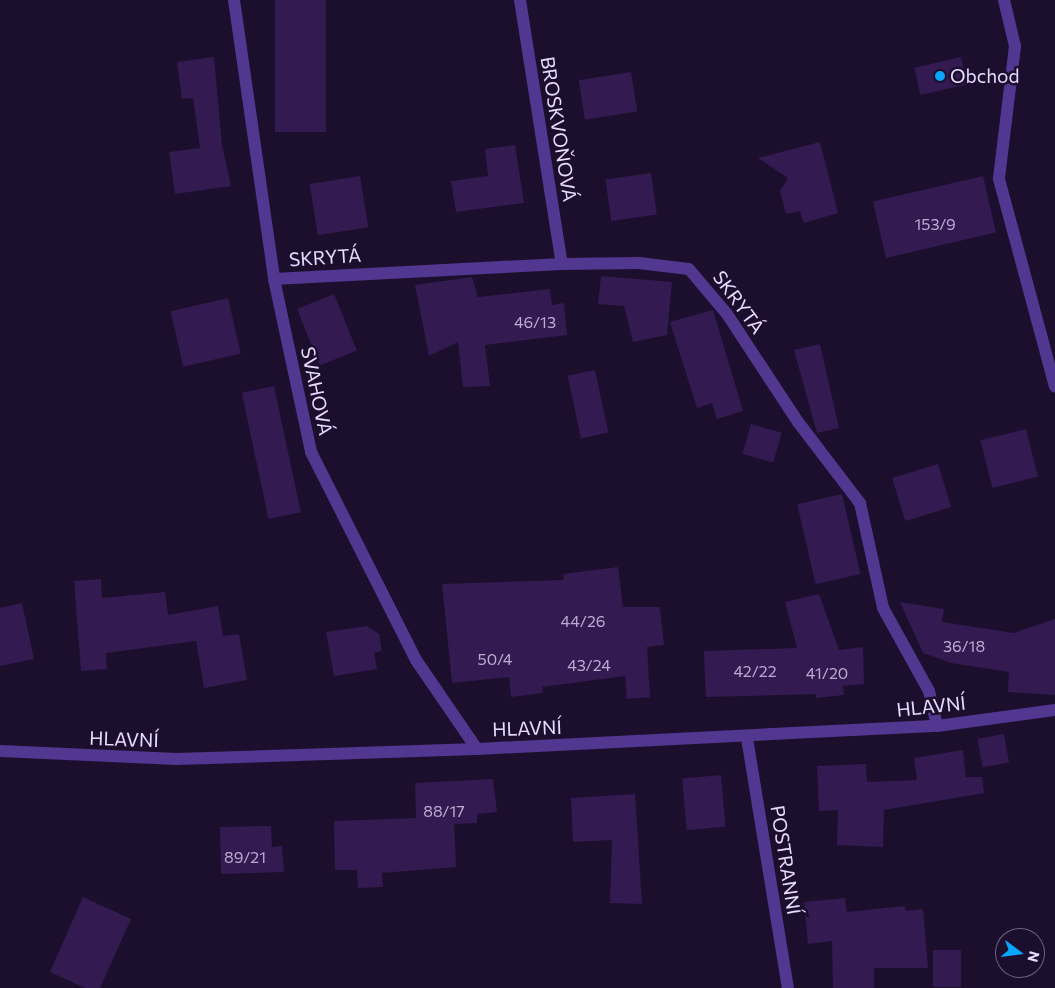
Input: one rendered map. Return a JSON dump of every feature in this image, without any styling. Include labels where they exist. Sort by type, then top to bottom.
[{"type":"street","name":"SVAHOVÁ","points":[[234,0],[274,280],[319,472],[416,660],[477,749]]},
{"type":"street","name":"BROSKVOŇOVÁ","points":[[520,0],[562,264]]},
{"type":"street","points":[[1004,0],[1015,46],[999,179],[1055,387]]},
{"type":"street","name":"SKRYTÁ","points":[[274,280],[562,264],[678,265],[701,278],[798,422],[860,503],[883,608],[929,691],[938,726]]},
{"type":"street","name":"HLAVNÍ","points":[[0,751],[177,759],[477,749],[747,738],[938,726],[1055,710]]},
{"type":"street","name":"POSTRANNÍ","points":[[747,738],[788,988]]},
{"type":"building","points":[[275,0],[326,0],[326,132],[275,132]]},
{"type":"building","points":[[214,57],[222,145],[231,186],[175,194],[169,152],[200,148],[193,98],[182,99],[177,62]]},
{"type":"building","name":"Obchod","points":[[961,57],[967,84],[921,95],[914,68]]},
{"type":"building","points":[[631,72],[637,112],[585,120],[579,80]]},
{"type":"building","points":[[820,142],[838,213],[804,223],[800,211],[786,214],[780,191],[788,178],[758,158]]},
{"type":"building","points":[[515,145],[524,203],[456,212],[451,181],[488,176],[485,149]]},
{"type":"building","points":[[651,173],[657,215],[611,221],[605,179]]},
{"type":"building","points":[[360,176],[368,227],[318,235],[310,184]]},
{"type":"building","points":[[983,176],[996,233],[886,258],[873,201]]},
{"type":"building","points":[[601,276],[672,282],[667,335],[633,342],[624,306],[598,304]]},
{"type":"building","points":[[472,277],[478,297],[550,289],[552,305],[564,303],[567,335],[485,345],[490,386],[463,387],[458,342],[429,356],[415,285]]},
{"type":"building","points":[[334,294],[357,351],[320,366],[297,309]]},
{"type":"building","points":[[228,298],[241,354],[183,367],[171,311]]},
{"type":"building","points":[[713,310],[743,411],[717,419],[712,403],[697,408],[670,322]]},
{"type":"building","points":[[820,344],[839,428],[817,433],[794,350]]},
{"type":"building","points":[[595,370],[608,433],[581,438],[568,376]]},
{"type":"building","points":[[274,386],[301,512],[269,519],[242,393]]},
{"type":"building","points":[[751,424],[782,433],[773,463],[742,454]]},
{"type":"building","points":[[1026,429],[1038,477],[992,488],[980,440]]},
{"type":"building","points":[[938,464],[951,507],[905,521],[892,478]]},
{"type":"building","points":[[842,494],[860,574],[816,584],[797,504]]},
{"type":"building","points":[[618,567],[623,607],[660,607],[664,645],[647,647],[650,697],[627,699],[625,676],[542,687],[543,693],[511,697],[509,677],[452,683],[442,584],[564,580],[563,574]]},
{"type":"building","points":[[101,579],[102,598],[165,592],[168,615],[218,606],[223,636],[239,634],[247,680],[204,688],[196,641],[106,653],[107,669],[81,671],[74,581]]},
{"type":"building","points":[[819,594],[839,650],[863,647],[864,684],[843,686],[844,695],[816,698],[816,694],[706,697],[704,651],[797,648],[785,602]]},
{"type":"building","points":[[900,602],[944,609],[942,622],[1014,633],[1055,619],[1055,695],[1008,692],[1009,672],[951,663],[923,653]]},
{"type":"building","points":[[22,603],[34,659],[0,666],[0,608]]},
{"type":"building","points":[[367,626],[379,634],[382,651],[374,653],[377,669],[334,676],[326,632]]},
{"type":"building","points":[[1004,734],[1009,763],[982,767],[977,739]]},
{"type":"building","points":[[963,750],[966,777],[982,777],[984,793],[884,810],[883,847],[837,845],[838,810],[819,811],[817,766],[866,764],[867,782],[917,780],[914,758]]},
{"type":"building","points":[[721,775],[726,827],[687,830],[682,778]]},
{"type":"building","points":[[493,779],[497,812],[477,814],[477,823],[454,824],[456,867],[382,873],[383,887],[358,888],[357,870],[335,870],[334,821],[416,818],[415,783]]},
{"type":"building","points":[[635,794],[642,904],[610,903],[612,840],[573,842],[571,798]]},
{"type":"building","points":[[271,826],[272,847],[282,846],[284,872],[221,874],[220,827]]},
{"type":"building","points":[[83,897],[131,919],[100,988],[85,988],[50,972]]},
{"type":"building","points":[[845,898],[847,912],[905,906],[906,911],[923,909],[928,968],[874,968],[874,988],[833,988],[832,941],[808,944],[804,902]]},
{"type":"building","points":[[933,950],[961,950],[961,987],[933,987]]},
{"type":"place","name":"Obchod","points":[[940,76]]}]
